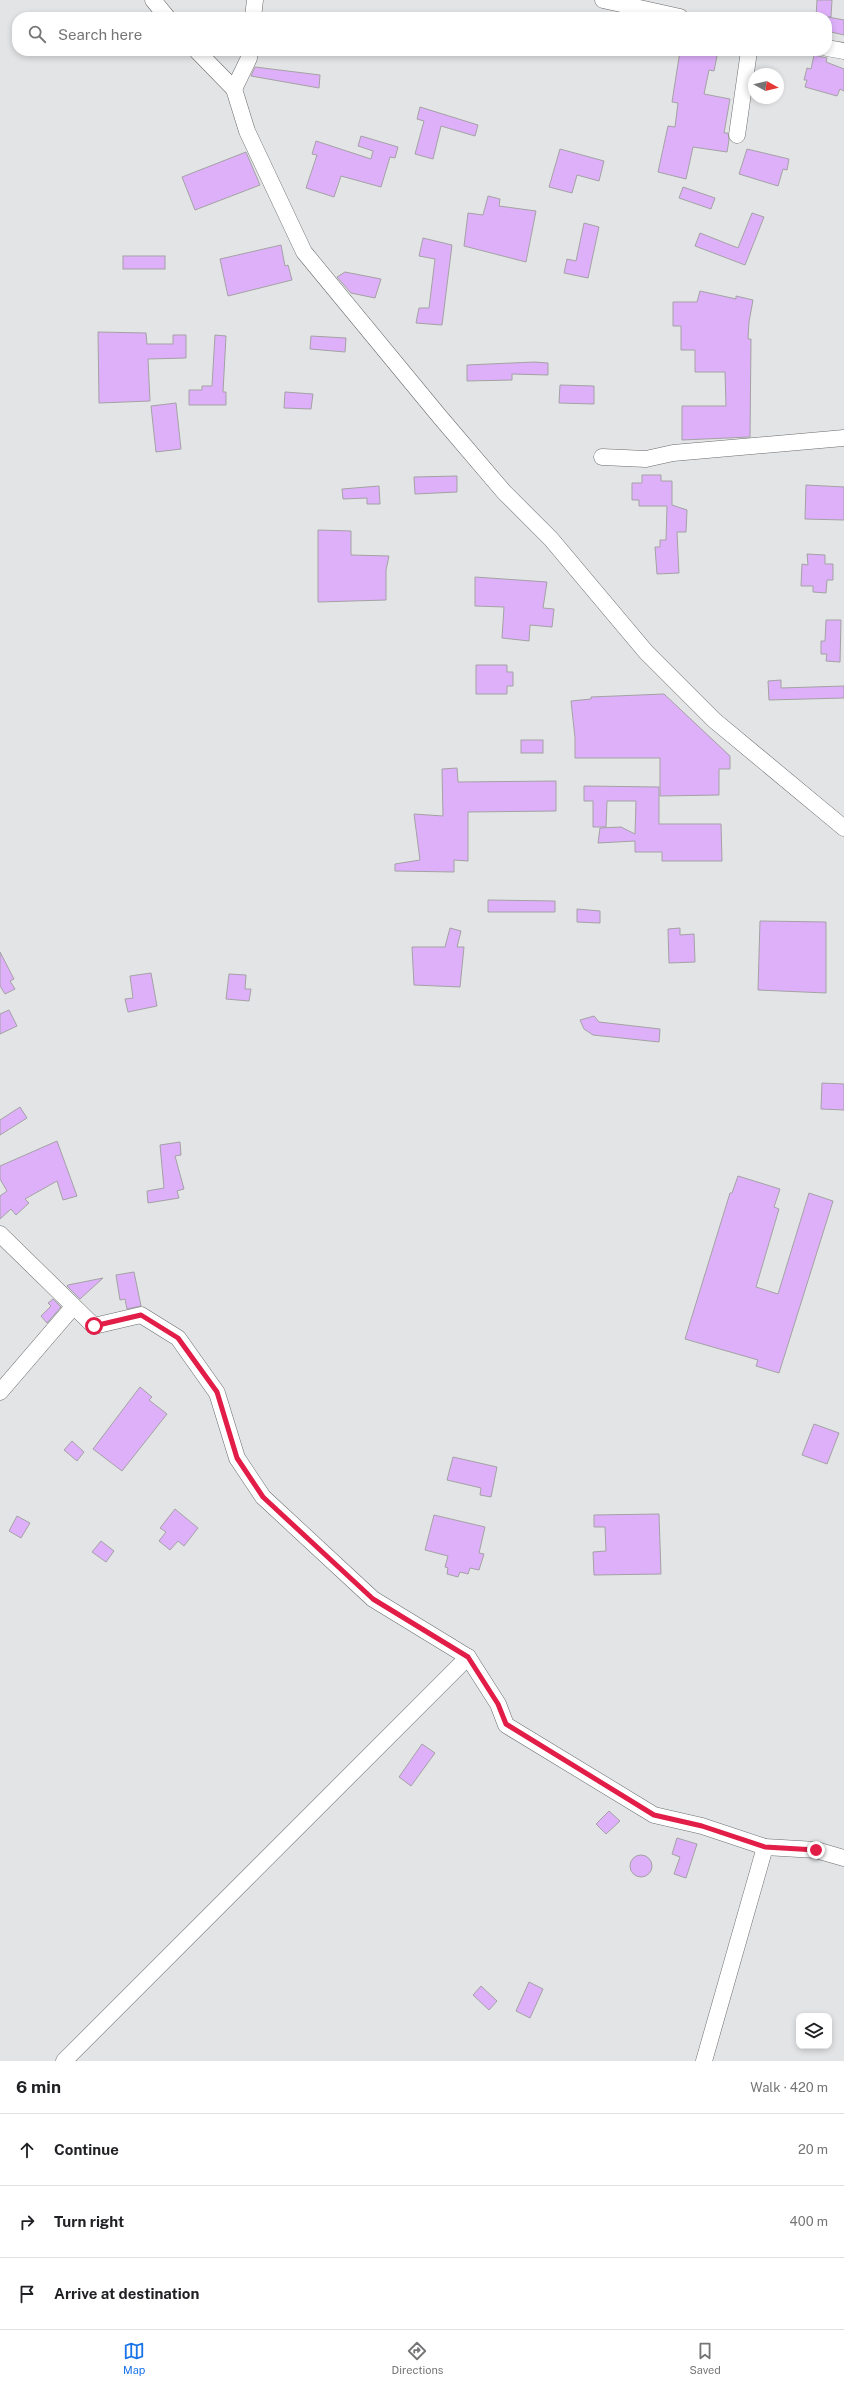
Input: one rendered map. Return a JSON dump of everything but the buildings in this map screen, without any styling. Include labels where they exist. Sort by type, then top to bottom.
[{"type":"street","points":[[153,0],[163,12]]},
{"type":"street","points":[[254,12],[255,0]]},
{"type":"street","points":[[604,0],[658,12]]},
{"type":"street","points":[[832,49],[844,51]]},
{"type":"street","points":[[202,56],[234,90],[246,131],[304,252],[499,486],[551,539],[646,652],[714,720],[844,828]]},
{"type":"street","points":[[234,90],[249,56]]},
{"type":"street","points":[[737,135],[748,56]]},
{"type":"street","points":[[602,457],[646,459],[673,453],[844,438]]},
{"type":"street","points":[[0,1234],[94,1326],[141,1315],[178,1338],[217,1392],[237,1458],[263,1497],[373,1599],[468,1657],[498,1704],[506,1724],[654,1815],[702,1826],[765,1847],[816,1850],[844,1858]]},
{"type":"street","points":[[0,1392],[73,1307]]},
{"type":"street","points":[[64,2061],[468,1657]]},
{"type":"street","points":[[704,2061],[765,1847]]},
{"type":"route","points":[[94,1326],[141,1315],[178,1338],[217,1392],[237,1458],[263,1497],[373,1599],[468,1657],[498,1704],[506,1724],[654,1815],[702,1826],[765,1847],[816,1850]]}]
